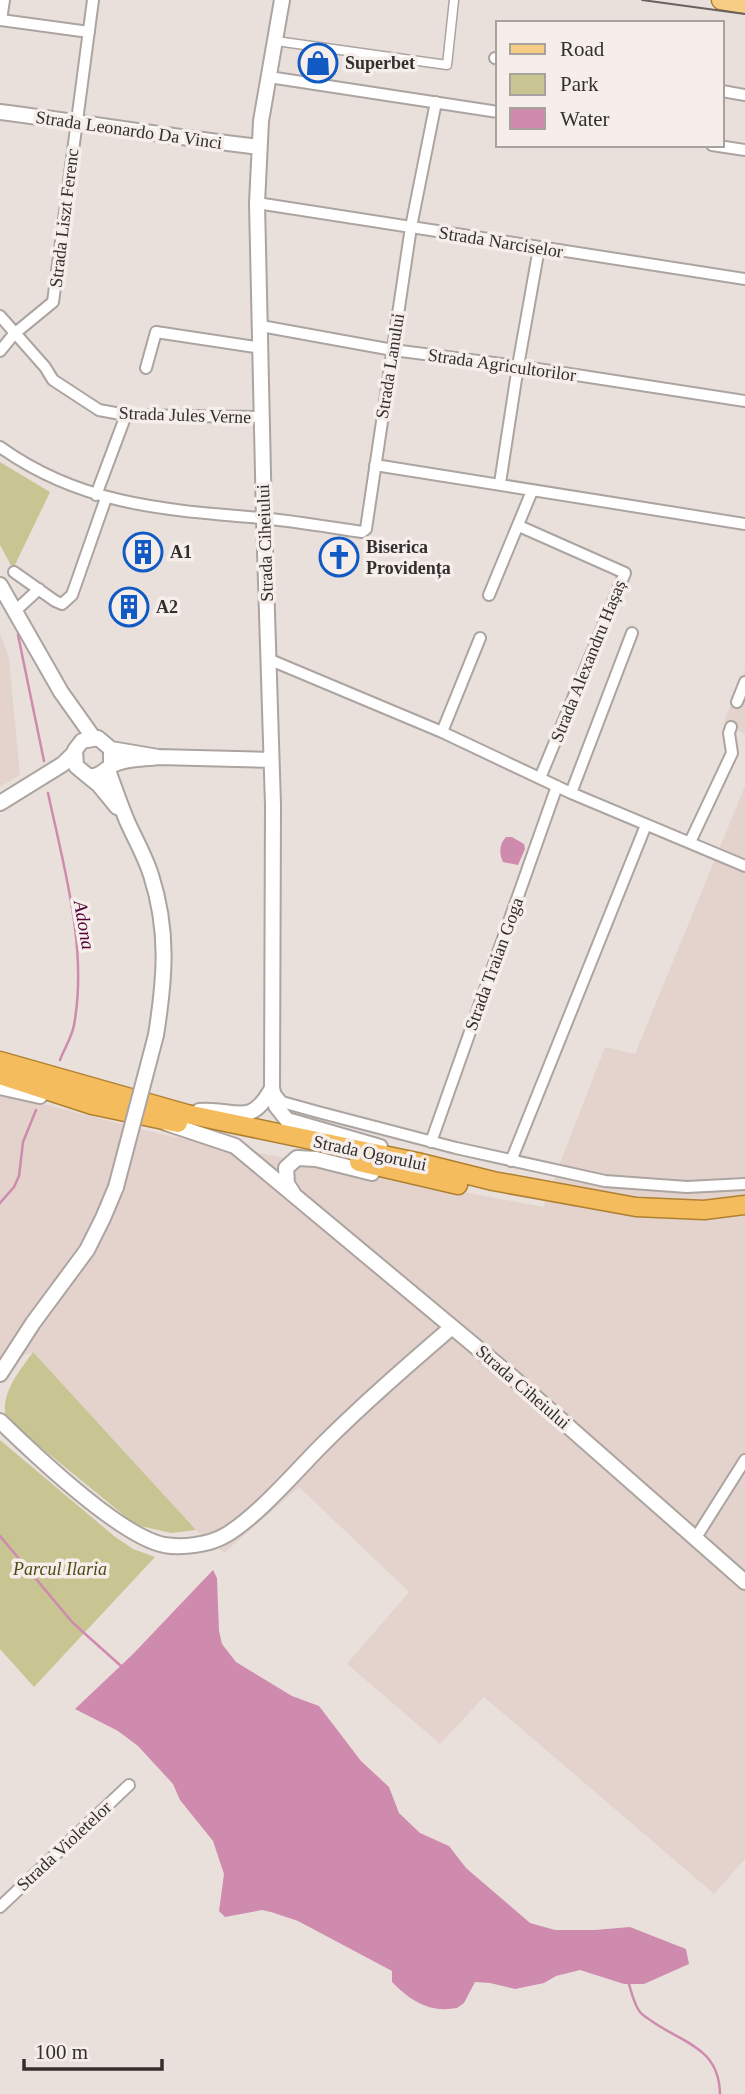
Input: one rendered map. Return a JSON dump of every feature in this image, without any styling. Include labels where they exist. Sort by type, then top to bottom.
[{"type":"highway","name":"Strada Ogorului","points":[[0,1061],[187,1114],[417,1162],[494,1181],[636,1207],[705,1210],[745,1205]]},
{"type":"highway","name":"Strada Ogorului","points":[[0,1075],[92,1105],[289,1145],[429,1179],[622,1216],[690,1220],[745,1216]]},
{"type":"main road","points":[[721,0],[745,4]]},
{"type":"street","points":[[4,0],[1,20],[89,32]]},
{"type":"street","name":"Strada Liszt Ferenc","points":[[14,334],[53,302],[93,0]]},
{"type":"street","name":"Strada Ciheiului","points":[[282,0],[259,147],[257,203],[271,760],[272,1088],[276,1106],[287,1120],[380,1147],[417,1162]]},
{"type":"street","points":[[276,41],[447,65],[454,0]]},
{"type":"street","points":[[269,77],[496,112]]},
{"type":"street","points":[[724,92],[745,95]]},
{"type":"street","name":"Strada Lanului","points":[[264,519],[362,532],[366,529],[411,228],[436,102]]},
{"type":"street","name":"Strada Leonardo Da Vinci","points":[[0,112],[76,121],[161,136],[259,147]]},
{"type":"street","points":[[724,147],[745,150]]},
{"type":"street","name":"Strada Narciselor","points":[[257,203],[745,279]]},
{"type":"street","points":[[500,484],[539,248]]},
{"type":"street","name":"Strada Jules Verne","points":[[0,316],[45,367],[53,380],[99,410],[126,415],[261,417]]},
{"type":"street","name":"Strada Agricultorilor","points":[[261,326],[393,351],[518,366],[745,401]]},
{"type":"street","points":[[146,368],[156,332],[262,348]]},
{"type":"street","points":[[0,351],[14,334]]},
{"type":"street","points":[[14,572],[62,604],[72,595],[126,415]]},
{"type":"street","points":[[0,447],[51,477],[101,497],[192,512],[264,519]]},
{"type":"street","points":[[375,464],[745,524]]},
{"type":"street","points":[[489,596],[532,491]]},
{"type":"street","name":"Strada Alexandru Hașaș","points":[[519,526],[625,573],[540,778]]},
{"type":"street","points":[[0,585],[61,692],[93,737]]},
{"type":"street","points":[[14,612],[39,589]]},
{"type":"street","points":[[571,793],[632,633]]},
{"type":"street","points":[[442,732],[480,638]]},
{"type":"street","points":[[268,659],[442,732],[571,793],[745,866]]},
{"type":"street","points":[[737,702],[745,682]]},
{"type":"street","points":[[61,692],[72,731],[74,761],[99,785],[126,819]]},
{"type":"street","points":[[690,842],[732,753],[729,733],[731,727]]},
{"type":"street","points":[[0,803],[62,764],[82,741],[93,737],[104,740],[111,749],[158,757],[271,760]]},
{"type":"street","points":[[0,1374],[33,1323],[87,1250],[103,1218],[116,1187],[156,1035],[164,987],[163,930],[150,872],[126,819],[109,768],[111,749]]},
{"type":"street","points":[[19,792],[58,777],[85,774],[96,776],[109,768],[158,757]]},
{"type":"street","name":"Strada Traian Goga","points":[[431,1142],[557,786]]},
{"type":"street","points":[[511,1161],[646,825]]},
{"type":"street","points":[[0,1087],[92,1105]]},
{"type":"street","points":[[187,1114],[208,1110],[249,1114],[261,1105],[272,1088],[282,1102],[431,1142],[624,1184],[687,1188],[745,1184]]},
{"type":"street","name":"Strada Ciheiului","points":[[145,1116],[235,1146],[511,1376],[745,1582]]},
{"type":"street","points":[[296,1197],[287,1184],[286,1168],[290,1162],[304,1157],[380,1175],[429,1179]]},
{"type":"street","points":[[0,1360],[33,1323]]},
{"type":"street","points":[[0,1421],[126,1529],[164,1545],[202,1544],[224,1536],[243,1523],[346,1422],[452,1326]]},
{"type":"street","points":[[0,1432],[54,1470]]},
{"type":"street","points":[[695,1539],[745,1460]]},
{"type":"street","name":"Strada Violetelor","points":[[0,1907],[129,1785]]},
{"type":"shaded area","points":[[0,634],[9,658],[20,775],[0,787]]},
{"type":"shaded area","points":[[745,670],[745,734],[724,721]]},
{"type":"shaded area","points":[[745,786],[745,1859],[714,1894],[484,1697],[440,1744],[347,1664],[409,1592],[299,1487],[224,1553],[196,1530],[33,1352],[0,1364],[0,1093],[165,1135],[543,1207],[605,1047],[635,1054]]},
{"type":"green space","points":[[0,462],[50,492],[13,569],[0,545]]},
{"type":"green space","points":[[33,1352],[196,1530],[171,1533],[136,1525],[6,1419],[8,1392]]},
{"type":"green space","name":"Parcul Ilaria","points":[[0,1440],[114,1536],[133,1549],[155,1557],[34,1687],[0,1649]]},
{"type":"water","points":[[506,837],[512,837],[524,844],[525,849],[518,865],[503,862],[500,849]]},
{"type":"water","points":[[213,1570],[217,1578],[222,1644],[236,1662],[292,1696],[319,1706],[361,1761],[389,1787],[399,1813],[420,1833],[449,1846],[466,1868],[530,1923],[555,1930],[630,1927],[686,1949],[689,1964],[644,1984],[624,1984],[580,1970],[556,1976],[544,1983],[515,1989],[475,1982],[464,2003],[457,2008],[438,2009],[421,2004],[406,1995],[392,1982],[392,1971],[298,1921],[262,1910],[225,1917],[219,1911],[224,1874],[213,1841],[180,1800],[173,1784],[138,1746],[118,1731],[75,1709],[133,1654]]},
{"type":"waterway","name":"Adona","points":[[18,635],[44,761]]},
{"type":"waterway","name":"Adona","points":[[48,793],[67,879],[78,967],[74,1025],[60,1060]]},
{"type":"waterway","name":"Adona","points":[[0,1203],[14,1187],[19,1176],[23,1142],[36,1110]]},
{"type":"waterway","points":[[0,1536],[73,1623],[121,1666]]},
{"type":"waterway","points":[[628,1981],[641,2013],[707,2057],[714,2066],[720,2094]]},
{"type":"tram line","points":[[642,0],[745,14]]},
{"type":"place","name":"Superbet","points":[[318,63]]},
{"type":"place","name":"A1","points":[[143,552]]},
{"type":"place","name":"Biserica Providența","points":[[339,557]]},
{"type":"place","name":"A2","points":[[129,607]]}]
